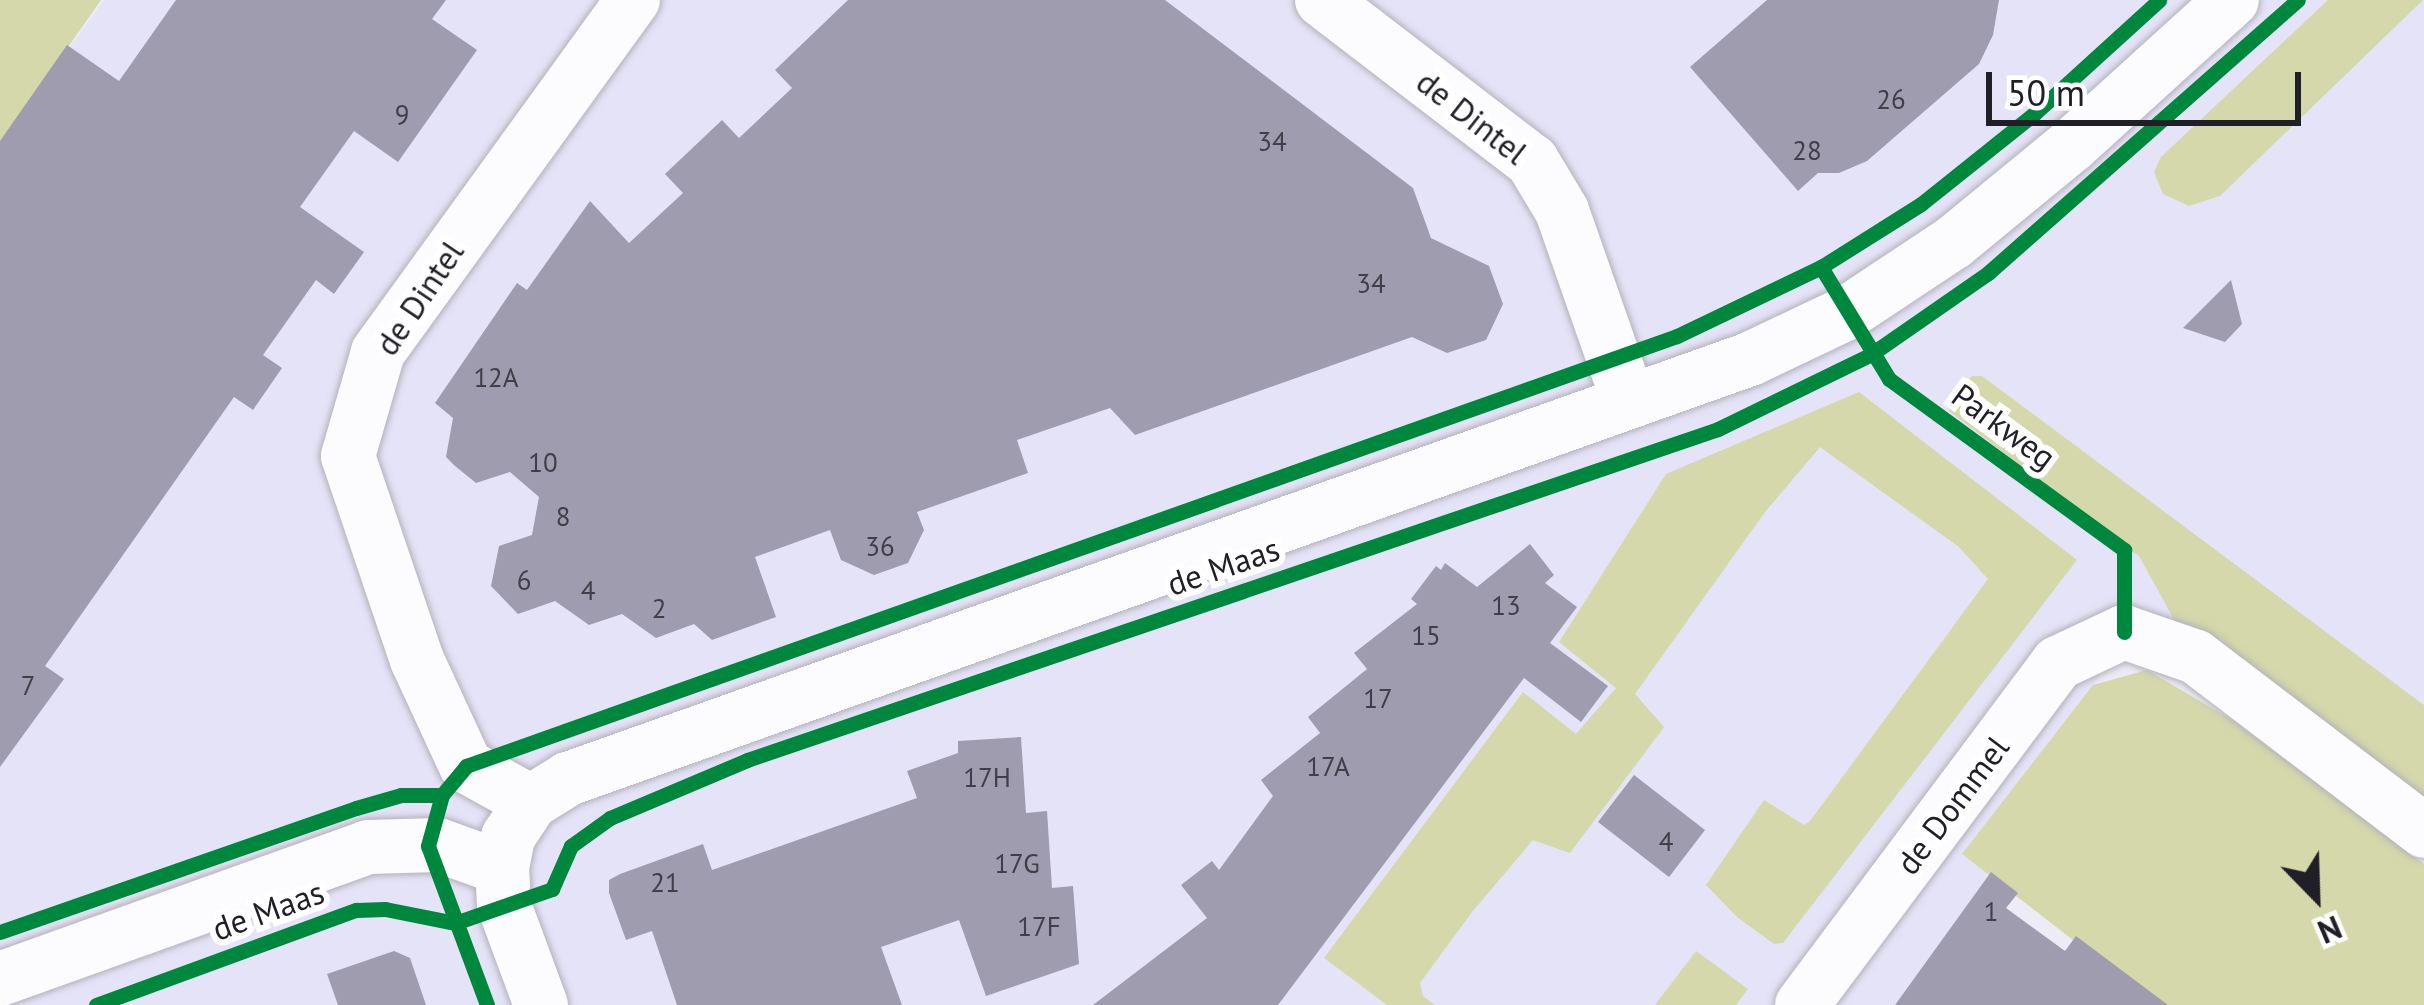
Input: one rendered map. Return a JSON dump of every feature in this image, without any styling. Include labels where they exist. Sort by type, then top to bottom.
[{"type":"street","name":"de Dintel","points":[[531,802],[466,766],[417,660],[348,456],[378,352],[633,0]]},
{"type":"street","name":"de Dintel","points":[[1322,0],[1532,161],[1562,211],[1629,402]]},
{"type":"street","name":"de Maas","points":[[531,802],[568,779],[1750,358],[1847,313],[1954,242],[2072,146],[2232,0]]},
{"type":"street","name":"de Dommel","points":[[1802,1005],[2058,663],[2124,632],[2196,657],[2424,831]]},
{"type":"street","points":[[531,802],[508,837],[502,868],[504,905],[541,1005]]},
{"type":"street","name":"de Maas","points":[[0,979],[368,847],[438,845],[502,868]]},
{"type":"shaded area","points":[[104,0],[2424,0],[2424,804],[2120,636],[1961,932],[2074,1005],[0,1005],[0,143]]},
{"type":"green space","points":[[0,0],[101,0],[0,144]]},
{"type":"green space","points":[[2328,0],[2423,0],[2220,196],[2189,206],[2163,194],[2154,172],[2161,157]]},
{"type":"green space","points":[[1972,376],[1982,376],[2424,705],[2424,800],[2176,623],[2139,556],[1949,411]]},
{"type":"green space","points":[[1859,392],[2077,560],[1783,943],[1774,944],[1737,917],[1706,885],[1764,800],[1804,825],[1810,821],[1988,579],[1959,547],[1820,447],[1765,512],[1635,694],[1664,727],[1570,853],[1533,840],[1472,912],[1420,983],[1423,996],[1435,1005],[1387,1005],[1324,958],[1523,692],[1576,734],[1616,688],[1559,642],[1666,474]]},
{"type":"green space","points":[[2147,670],[2234,721],[2424,864],[2424,1005],[2157,1005],[1962,854],[2093,685]]},
{"type":"green space","points":[[1696,951],[1748,989],[1736,1005],[1655,1005]]},
{"type":"building","points":[[176,0],[446,0],[432,19],[477,50],[398,162],[354,131],[300,207],[364,252],[334,294],[316,280],[263,355],[282,368],[253,410],[234,397],[45,666],[64,679],[0,767],[0,141],[67,45],[119,81]]},
{"type":"building","points":[[848,0],[1165,0],[1413,188],[1431,238],[1489,266],[1503,304],[1486,340],[1447,353],[1412,337],[1135,435],[1110,408],[1017,440],[1028,473],[917,512],[924,530],[908,563],[874,575],[841,560],[830,530],[755,557],[776,617],[712,640],[694,624],[656,638],[622,614],[589,625],[555,601],[518,614],[491,586],[499,546],[532,535],[539,497],[510,472],[476,483],[455,466],[446,457],[453,418],[435,403],[517,283],[527,290],[590,201],[629,243],[683,193],[665,174],[722,120],[739,138],[792,88],[775,70]]},
{"type":"building","points":[[1767,0],[1999,0],[1993,35],[1979,64],[1867,161],[1839,173],[1818,173],[1798,191],[1690,67]]},
{"type":"building","points":[[2231,280],[2242,324],[2225,342],[2183,328]]},
{"type":"building","points":[[1530,544],[1554,575],[1545,583],[1577,607],[1550,643],[1608,686],[1581,722],[1524,678],[1278,1005],[1093,1005],[1207,918],[1181,885],[1212,861],[1219,870],[1273,796],[1261,780],[1320,733],[1308,717],[1367,669],[1354,653],[1417,604],[1411,599],[1436,566],[1441,570],[1445,563],[1477,587]]},
{"type":"building","points":[[1021,737],[1026,813],[1047,811],[1052,888],[1073,886],[1079,964],[986,996],[959,920],[881,947],[902,1005],[677,1005],[652,931],[626,940],[609,893],[609,880],[620,874],[703,844],[712,870],[917,798],[907,771],[958,753],[958,741]]},
{"type":"building","points":[[1634,775],[1705,830],[1669,877],[1598,822]]},
{"type":"building","points":[[1991,872],[2018,893],[2006,908],[2065,951],[2076,936],[2168,1005],[1895,1005]]},
{"type":"building","points":[[394,951],[410,958],[426,1005],[338,1005],[327,974]]},
{"type":"cycle path","points":[[0,932],[356,808],[401,795],[442,795],[466,766],[1677,336],[1821,267],[1921,204],[2035,113],[2159,0]]},
{"type":"cycle path","points":[[96,1005],[356,910],[385,909],[455,923],[552,889],[571,846],[610,818],[747,760],[1718,429],[1870,355],[1988,273],[2298,0]]},
{"type":"cycle path","name":"Parkweg","points":[[1821,267],[1889,379],[2124,550],[2124,632]]},
{"type":"cycle path","points":[[442,795],[428,846],[487,1005]]}]
